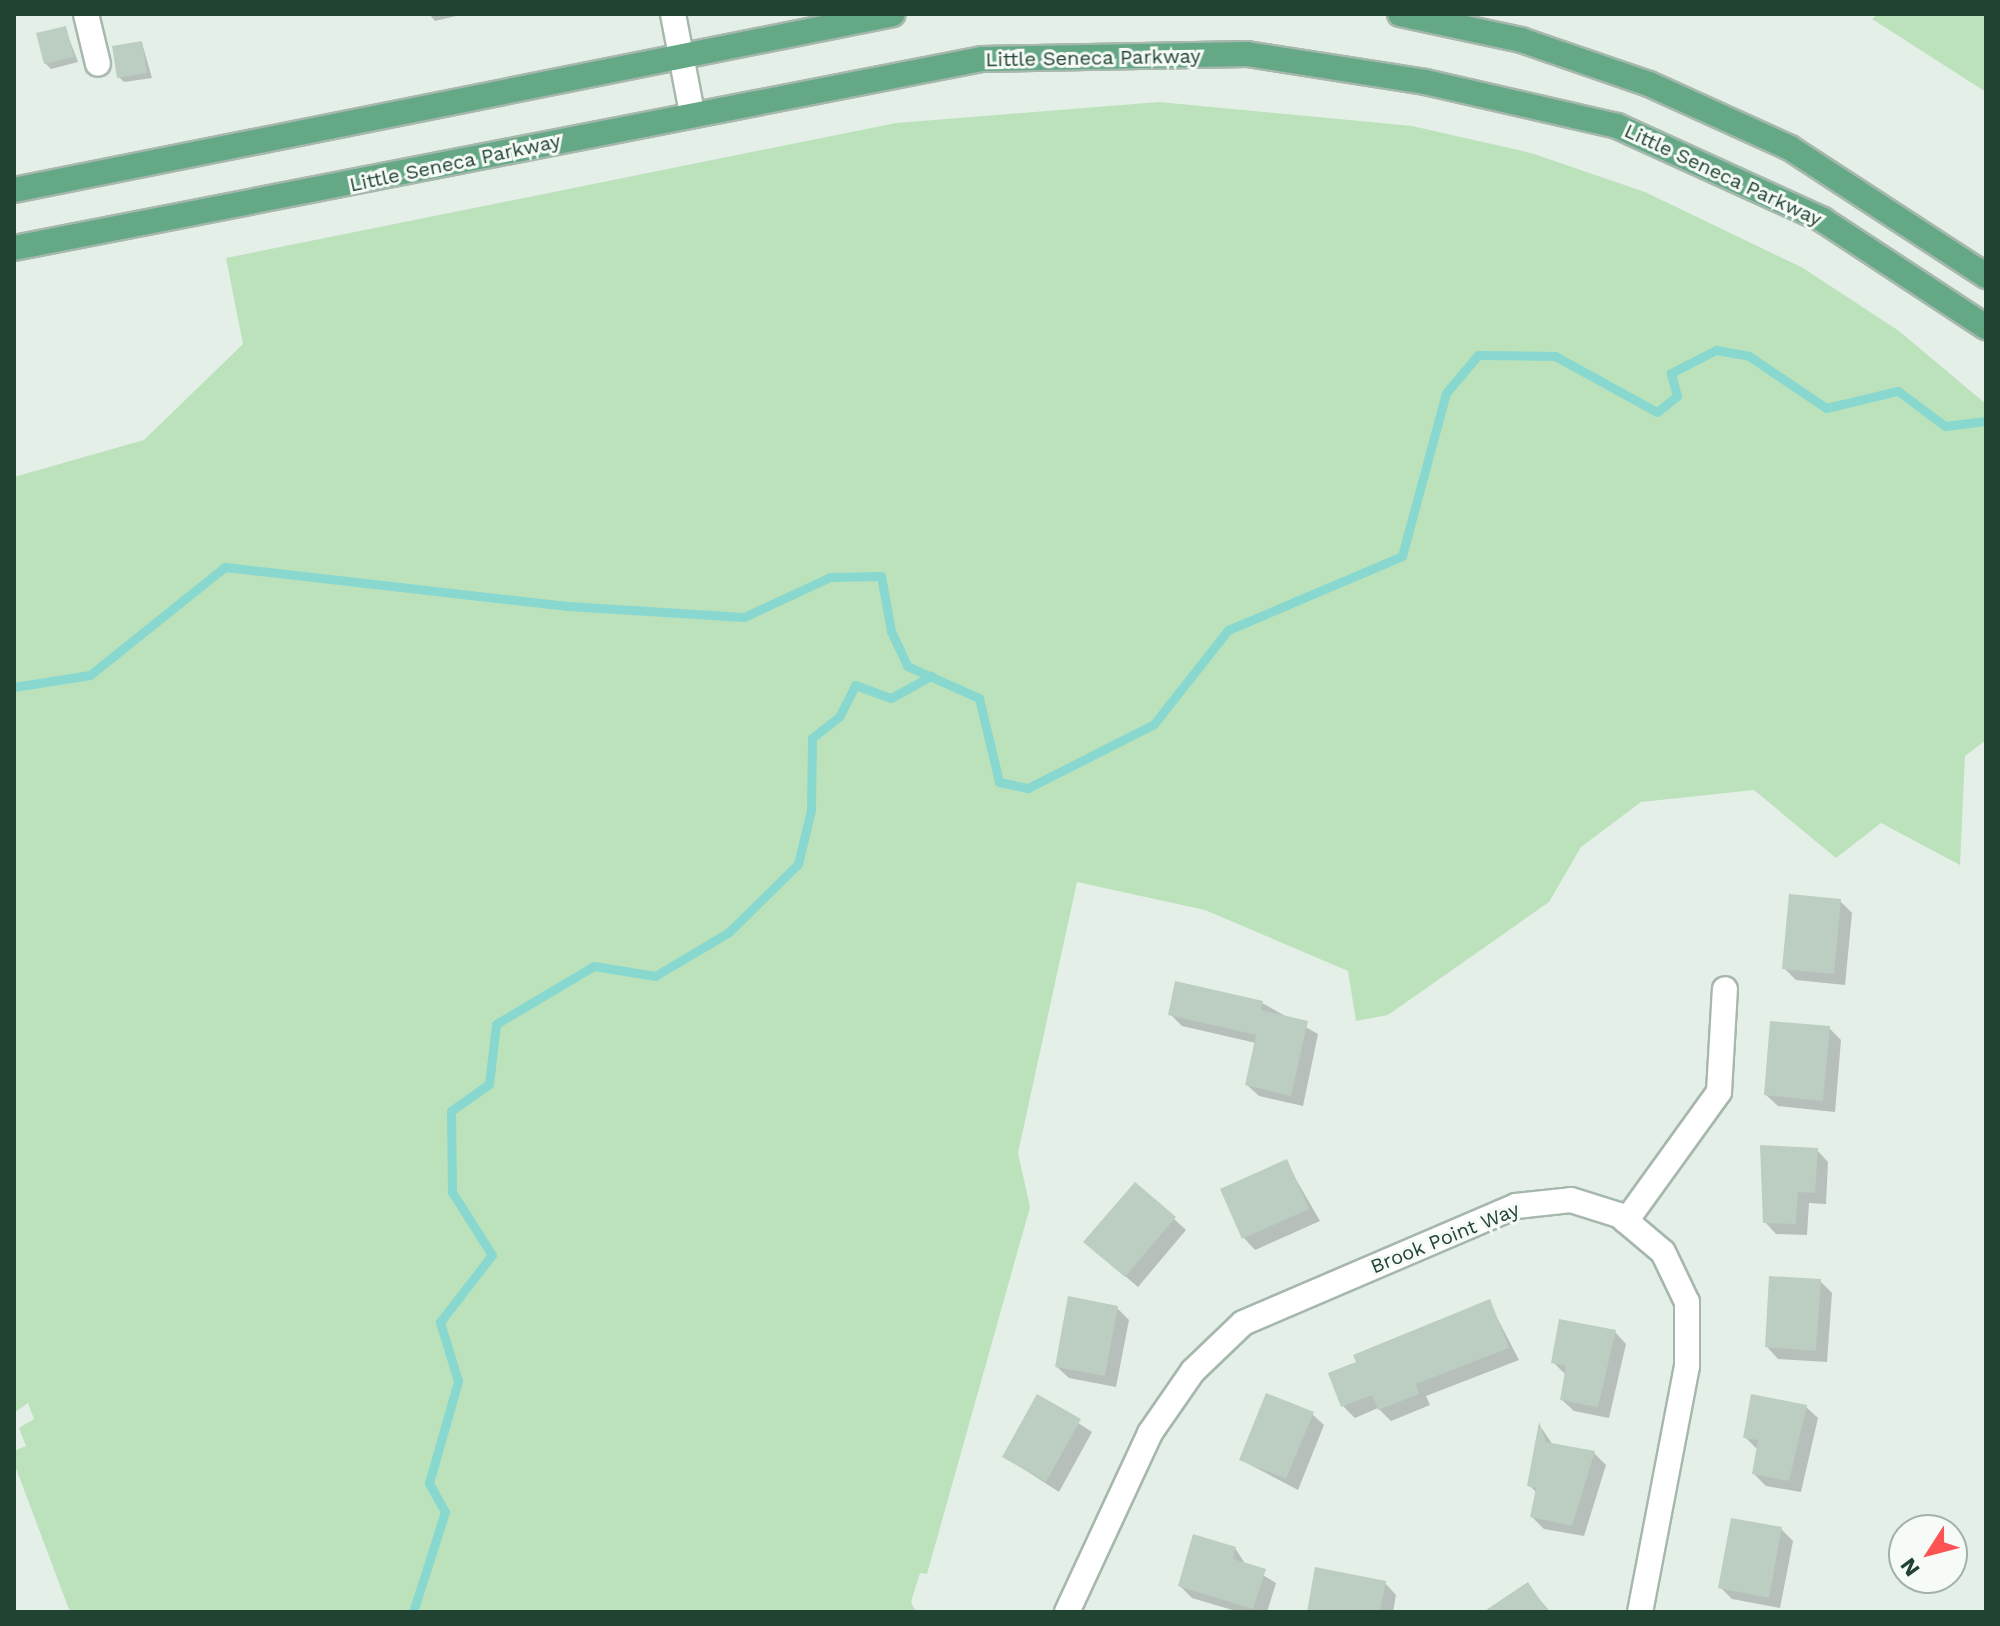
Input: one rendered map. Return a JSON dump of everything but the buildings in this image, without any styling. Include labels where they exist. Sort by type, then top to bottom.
[{"type":"main road","points":[[14,190],[893,14]]},
{"type":"main road","points":[[1400,14],[1521,40],[1649,84],[1790,148],[1986,276]]},
{"type":"main road","name":"Little Seneca Parkway","points":[[14,248],[692,113],[982,59],[1247,54],[1425,82],[1617,126],[1823,220],[1986,327]]},
{"type":"street","points":[[86,14],[98,64]]},
{"type":"street","points":[[673,14],[692,113]]},
{"type":"street","points":[[1626,1221],[1719,1092],[1725,989]]},
{"type":"street","name":"Brook Point Way","points":[[1067,1612],[1150,1433],[1193,1371],[1243,1323],[1516,1206],[1571,1200],[1626,1221],[1663,1252],[1687,1302],[1687,1366],[1640,1612]]},
{"type":"green space","points":[[1878,14],[1986,14],[1986,92],[1872,19]]},
{"type":"green space","points":[[1159,102],[1412,126],[1531,153],[1645,192],[1803,268],[1899,331],[1986,404],[1986,740],[1965,756],[1960,865],[1881,823],[1836,858],[1754,790],[1641,802],[1581,847],[1549,902],[1388,1015],[1356,1021],[1348,971],[1205,910],[1077,882],[1018,1153],[1030,1207],[927,1574],[920,1573],[911,1602],[916,1612],[70,1612],[14,1463],[14,1451],[26,1446],[19,1428],[34,1419],[28,1403],[14,1413],[14,477],[144,440],[243,344],[226,258],[896,123]]},
{"type":"waterway","points":[[14,687],[90,675],[225,567],[568,606],[744,617],[830,577],[881,576],[891,631],[907,666],[979,698],[999,782],[1028,788],[1154,724],[1228,630],[1402,556],[1446,393],[1478,355],[1555,356],[1657,412],[1677,396],[1671,373],[1716,350],[1749,356],[1826,408],[1898,391],[1945,426],[1986,421]]},
{"type":"waterway","points":[[413,1612],[445,1512],[429,1483],[458,1381],[440,1322],[492,1255],[452,1192],[451,1111],[489,1084],[496,1024],[594,966],[655,976],[729,932],[798,864],[811,810],[812,738],[839,717],[855,685],[891,698],[931,676]]}]
